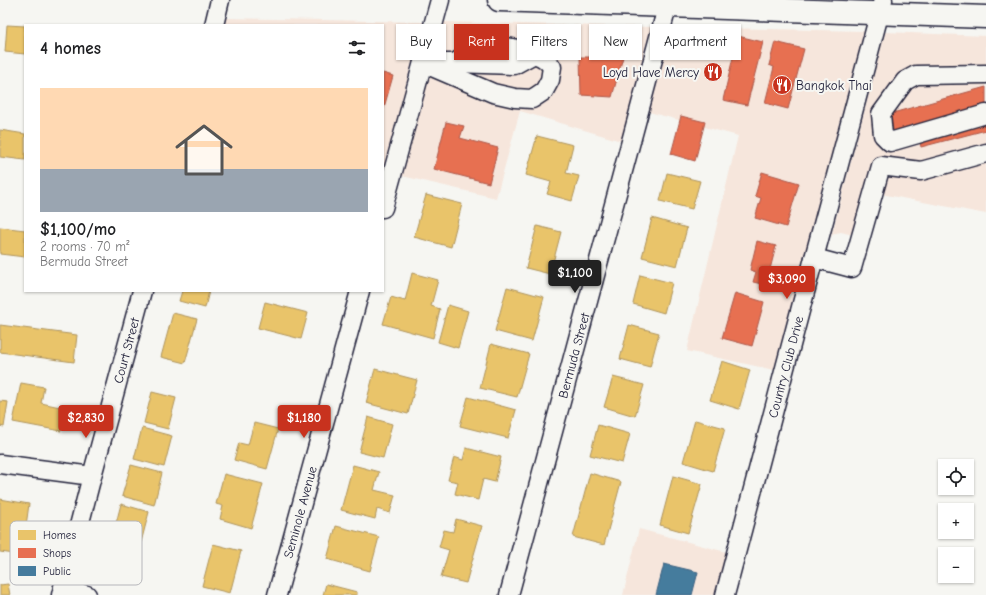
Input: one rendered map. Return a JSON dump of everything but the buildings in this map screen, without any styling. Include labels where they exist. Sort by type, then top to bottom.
[{"type":"main road","points":[[499,0],[881,7],[986,17]]},
{"type":"street","points":[[214,24],[220,0]]},
{"type":"street","points":[[384,204],[440,0]]},
{"type":"street","name":"Bermuda Street","points":[[509,595],[668,3]]},
{"type":"street","name":"Country Club Drive","points":[[725,595],[881,7]]},
{"type":"street","points":[[488,45],[518,49],[534,54],[545,59],[552,67],[550,80],[544,91],[532,99],[515,98],[493,93],[422,63],[455,63],[476,48],[488,45]]},
{"type":"street","points":[[986,74],[916,75],[905,80],[881,114],[884,135],[890,142],[986,114]]},
{"type":"street","points":[[814,258],[852,268],[881,166],[921,171],[986,153]]},
{"type":"street","name":"Court Street","points":[[80,521],[142,292]]},
{"type":"street","name":"Seminole Avenue","points":[[277,595],[360,292]]},
{"type":"street","points":[[0,464],[92,476]]},
{"type":"street","points":[[62,592],[87,595]]},
{"type":"shaded area","points":[[226,18],[423,22],[422,24],[396,24],[396,60],[413,60],[384,167],[384,24],[224,24]]},
{"type":"shaded area","points":[[444,22],[527,24],[517,24],[517,60],[581,60],[581,25],[589,25],[589,60],[642,60],[642,27],[650,27],[650,34],[621,141],[520,111],[496,198],[402,176],[434,60],[446,60],[446,24],[443,24]]},
{"type":"shaded area","points":[[741,28],[864,31],[774,370],[687,351],[738,136],[649,112],[663,60],[741,60]]},
{"type":"shaded area","points":[[885,32],[986,36],[986,214],[881,194],[869,239],[841,232],[834,234],[831,237]]},
{"type":"shaded area","points":[[639,529],[726,552],[715,595],[623,595]]},
{"type":"place","name":"Loyd Have Mercy","points":[[713,72]]},
{"type":"place","name":"Bangkok Thai","points":[[782,85]]}]
